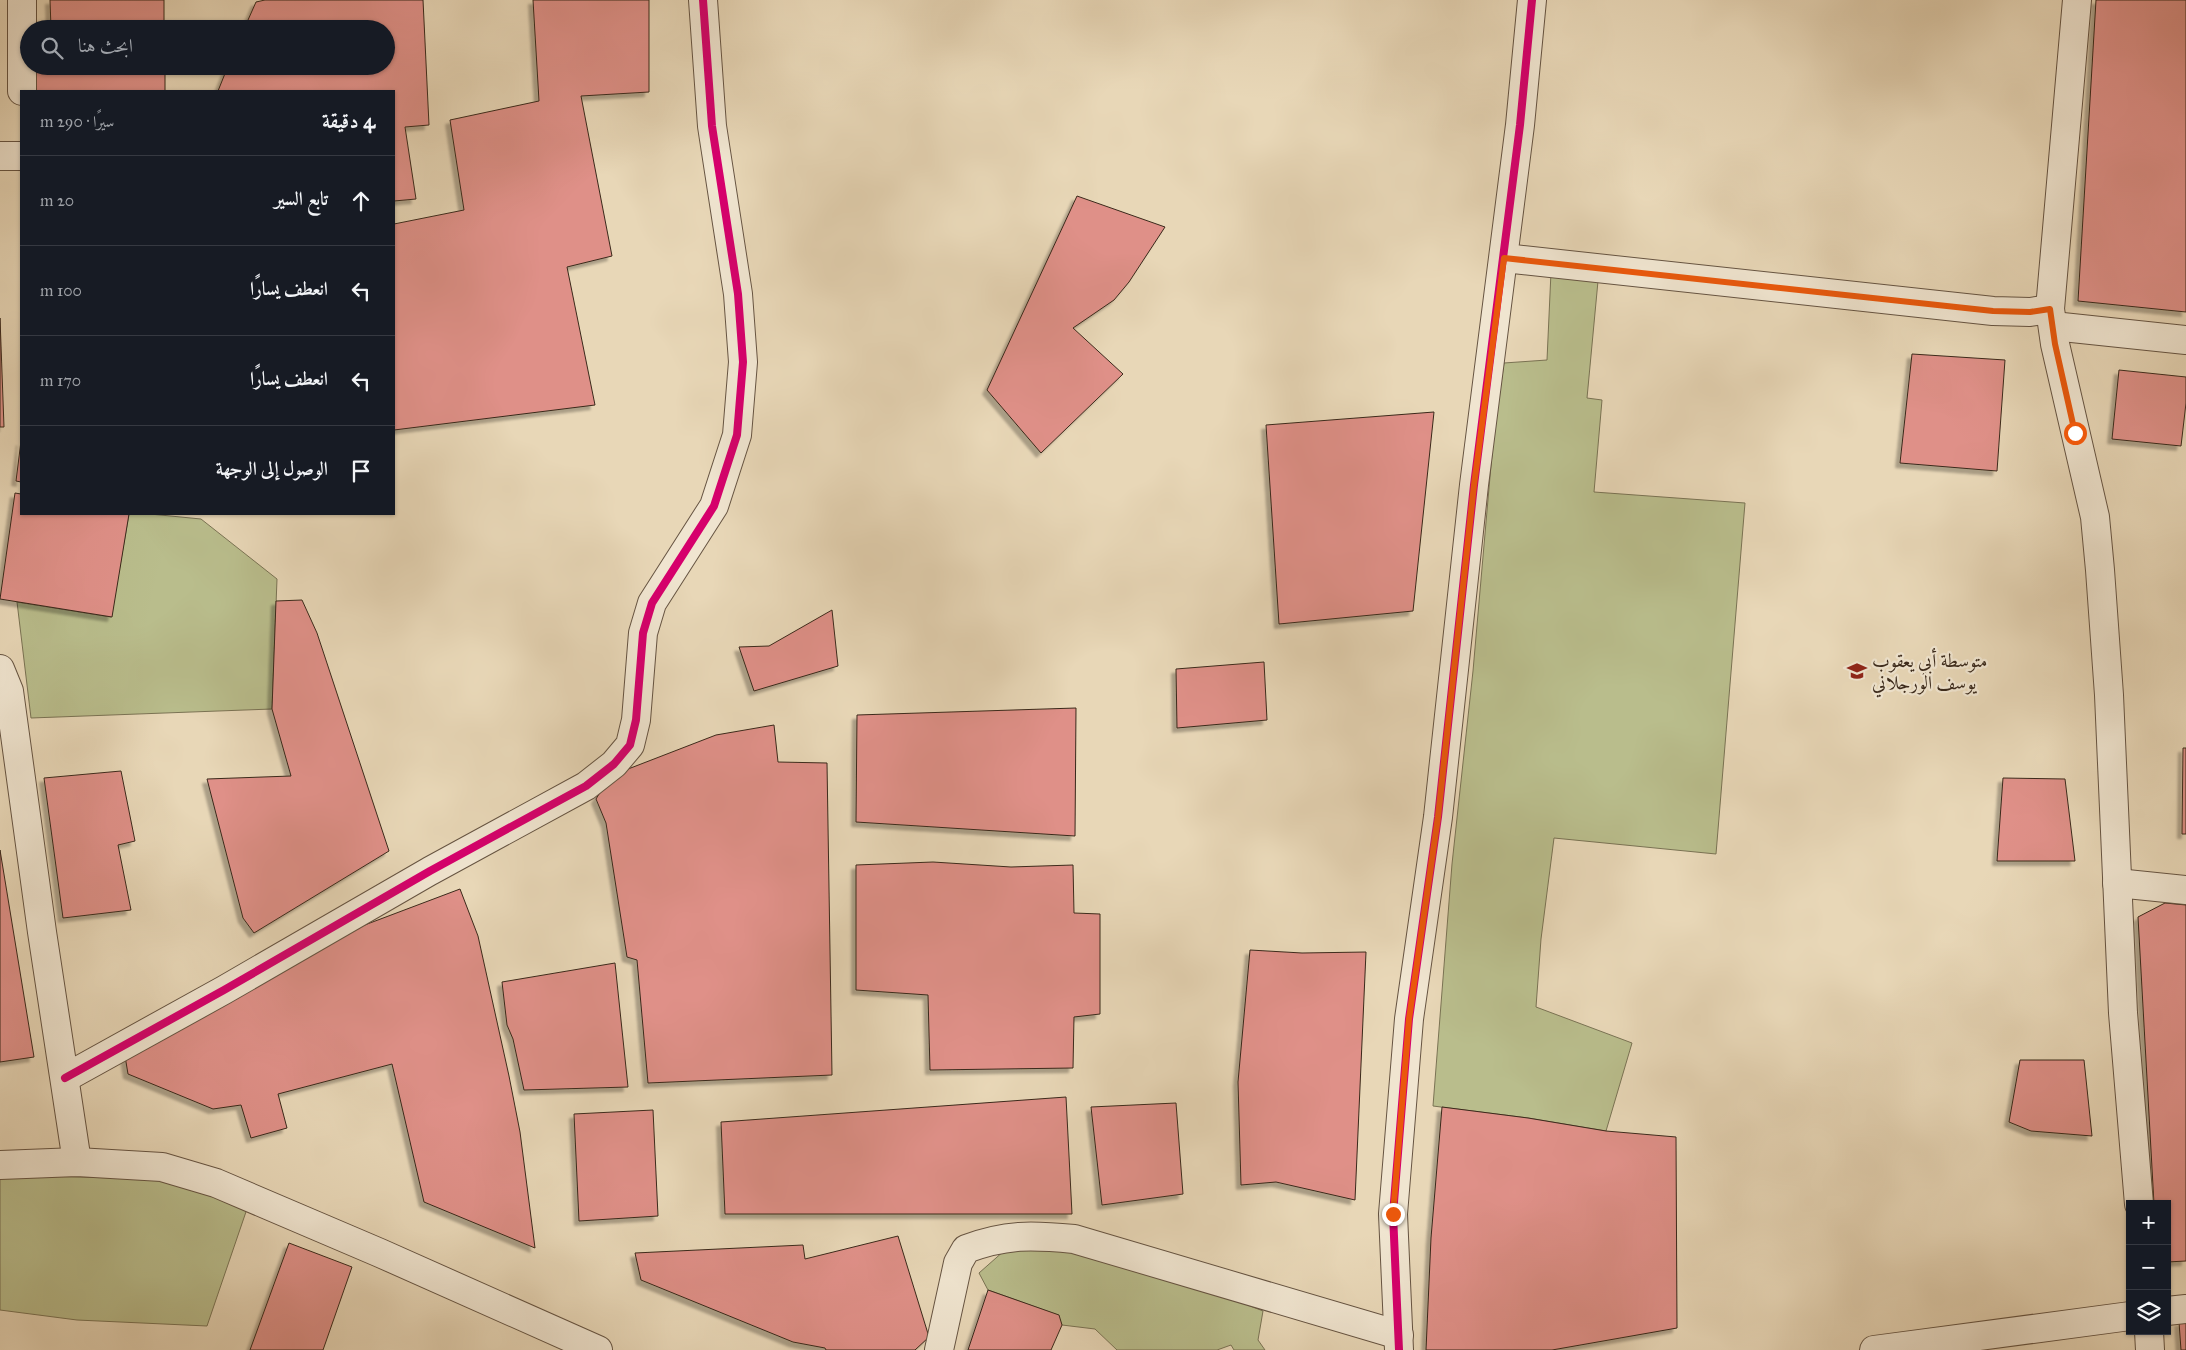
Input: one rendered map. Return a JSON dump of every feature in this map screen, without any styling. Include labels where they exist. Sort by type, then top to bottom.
[{"type":"street","points":[[22,0],[22,20]]},
{"type":"street","points":[[65,1078],[586,786],[614,764],[630,745],[636,720],[643,633],[652,603],[714,506],[737,435],[743,362],[738,294],[712,126],[703,0]]},
{"type":"street","points":[[939,1350],[958,1263],[966,1249],[991,1240],[1032,1235],[1074,1238],[1399,1343],[1393,1214],[1409,1019],[1438,817],[1474,485],[1520,125],[1532,0]]},
{"type":"street","points":[[2077,0],[2052,318],[2095,517],[2109,695],[2124,1013],[2139,1200]]},
{"type":"street","points":[[22,75],[22,90]]},
{"type":"street","points":[[0,156],[20,156]]},
{"type":"street","points":[[1504,258],[1993,311],[2030,312],[2052,318],[2186,340]]},
{"type":"street","points":[[0,669],[9,691],[42,932],[77,1162]]},
{"type":"street","points":[[2117,883],[2186,890]]},
{"type":"street","points":[[0,1165],[77,1162],[162,1167],[216,1183],[380,1253],[598,1350]]},
{"type":"street","points":[[2171,1311],[2186,1309]]},
{"type":"street","points":[[1874,1350],[2126,1317]]},
{"type":"street","points":[[2149,1335],[2150,1350]]},
{"type":"green space","points":[[1551,272],[1598,281],[1587,398],[1602,400],[1594,492],[1745,503],[1716,854],[1554,838],[1541,939],[1536,1007],[1632,1043],[1606,1131],[1528,1118],[1433,1106],[1452,864],[1473,671],[1494,431],[1504,363],[1547,360]]},
{"type":"green space","points":[[129,515],[160,515],[201,519],[277,579],[272,709],[31,718],[17,602],[111,617]]},
{"type":"green space","points":[[0,1175],[158,1179],[249,1203],[207,1326],[77,1320],[0,1310]]},
{"type":"green space","points":[[1022,1235],[1205,1288],[1263,1311],[1258,1340],[1265,1350],[1234,1350],[1231,1345],[1217,1350],[1117,1350],[1095,1329],[1062,1325],[1058,1315],[988,1290],[979,1273]]},
{"type":"building","points":[[50,0],[164,0],[164,20],[51,20]]},
{"type":"building","points":[[265,0],[423,0],[429,125],[405,127],[416,199],[395,201],[395,90],[218,90],[224,75],[395,75],[395,20],[248,20],[256,2]]},
{"type":"building","points":[[533,0],[649,0],[649,92],[581,96],[612,256],[567,267],[595,405],[395,430],[395,224],[464,210],[450,120],[539,101]]},
{"type":"building","points":[[2096,0],[2186,0],[2186,312],[2078,301]]},
{"type":"building","points":[[29,75],[165,75],[165,90],[30,90]]},
{"type":"building","points":[[1077,196],[1165,227],[1129,282],[1114,300],[1073,328],[1123,374],[1041,453],[987,390]]},
{"type":"building","points":[[0,318],[4,427],[0,427]]},
{"type":"building","points":[[1912,354],[2005,360],[1997,471],[1900,463]]},
{"type":"building","points":[[2119,370],[2186,377],[2186,403],[2181,446],[2112,439]]},
{"type":"building","points":[[1434,412],[1413,611],[1279,624],[1266,425]]},
{"type":"building","points":[[20,449],[20,482],[16,481]]},
{"type":"building","points":[[15,493],[20,494],[20,515],[129,515],[112,617],[0,599]]},
{"type":"building","points":[[302,600],[317,633],[389,851],[254,933],[243,918],[207,779],[291,776],[272,709],[276,601]]},
{"type":"building","points":[[832,610],[838,666],[754,691],[739,647],[769,646]]},
{"type":"building","points":[[1264,662],[1267,720],[1177,728],[1176,669]]},
{"type":"building","points":[[1076,708],[1075,836],[856,822],[857,715]]},
{"type":"building","points":[[774,725],[778,762],[827,763],[832,1075],[648,1083],[637,960],[627,957],[606,823],[596,799],[610,776],[716,735]]},
{"type":"building","points":[[2183,748],[2186,748],[2186,834],[2182,834]]},
{"type":"building","points":[[121,771],[135,841],[118,845],[131,910],[63,918],[44,778]]},
{"type":"building","points":[[2003,778],[2065,779],[2075,861],[1997,861]]},
{"type":"building","points":[[0,850],[34,1057],[0,1062]]},
{"type":"building","points":[[933,862],[1011,867],[1073,865],[1074,913],[1100,914],[1100,1014],[1074,1017],[1073,1068],[930,1070],[928,995],[856,990],[856,865]]},
{"type":"building","points":[[460,889],[478,936],[509,1076],[520,1132],[535,1248],[424,1202],[392,1064],[278,1094],[287,1128],[251,1138],[241,1105],[213,1109],[128,1074],[125,1056],[362,926]]},
{"type":"building","points":[[2165,903],[2186,905],[2186,1261],[2171,1262],[2171,1200],[2154,1200],[2138,917]]},
{"type":"building","points":[[1250,950],[1302,953],[1366,952],[1355,1200],[1276,1182],[1241,1185],[1238,1082]]},
{"type":"building","points":[[615,963],[628,1087],[524,1090],[513,1039],[507,1025],[502,982]]},
{"type":"building","points":[[2020,1060],[2084,1060],[2092,1136],[2031,1131],[2009,1122]]},
{"type":"building","points":[[1066,1097],[1072,1214],[725,1214],[721,1122]]},
{"type":"building","points":[[1176,1103],[1183,1194],[1102,1205],[1091,1107]]},
{"type":"building","points":[[1442,1107],[1528,1118],[1606,1131],[1676,1137],[1677,1328],[1552,1350],[1426,1350],[1431,1238]]},
{"type":"building","points":[[653,1110],[658,1216],[579,1221],[574,1114]]},
{"type":"building","points":[[898,1236],[929,1337],[915,1350],[826,1350],[825,1348],[793,1342],[641,1280],[635,1253],[803,1245],[805,1259]]},
{"type":"building","points":[[289,1243],[352,1267],[323,1350],[250,1350]]},
{"type":"building","points":[[988,1290],[1059,1315],[1062,1325],[1051,1350],[968,1350]]},
{"type":"building","points":[[2186,1321],[2186,1350],[2181,1350],[2179,1322]]},
{"type":"cycle path","points":[[65,1078],[224,990],[430,871],[586,786],[614,764],[630,745],[636,720],[643,633],[652,603],[714,506],[737,435],[743,362],[738,294],[712,126],[703,0]]},
{"type":"cycle path","points":[[1399,1350],[1393,1214],[1409,1019],[1438,817],[1474,485],[1520,125],[1532,0]]},
{"type":"place","name":"متوسطة أبي يعقوب يوسف الورجلاني","points":[[1857,671]]},
{"type":"route","points":[[1393,1214],[1409,1019],[1438,817],[1474,485],[1504,258],[1993,311],[2030,312],[2050,309],[2055,344],[2075,433]]}]
